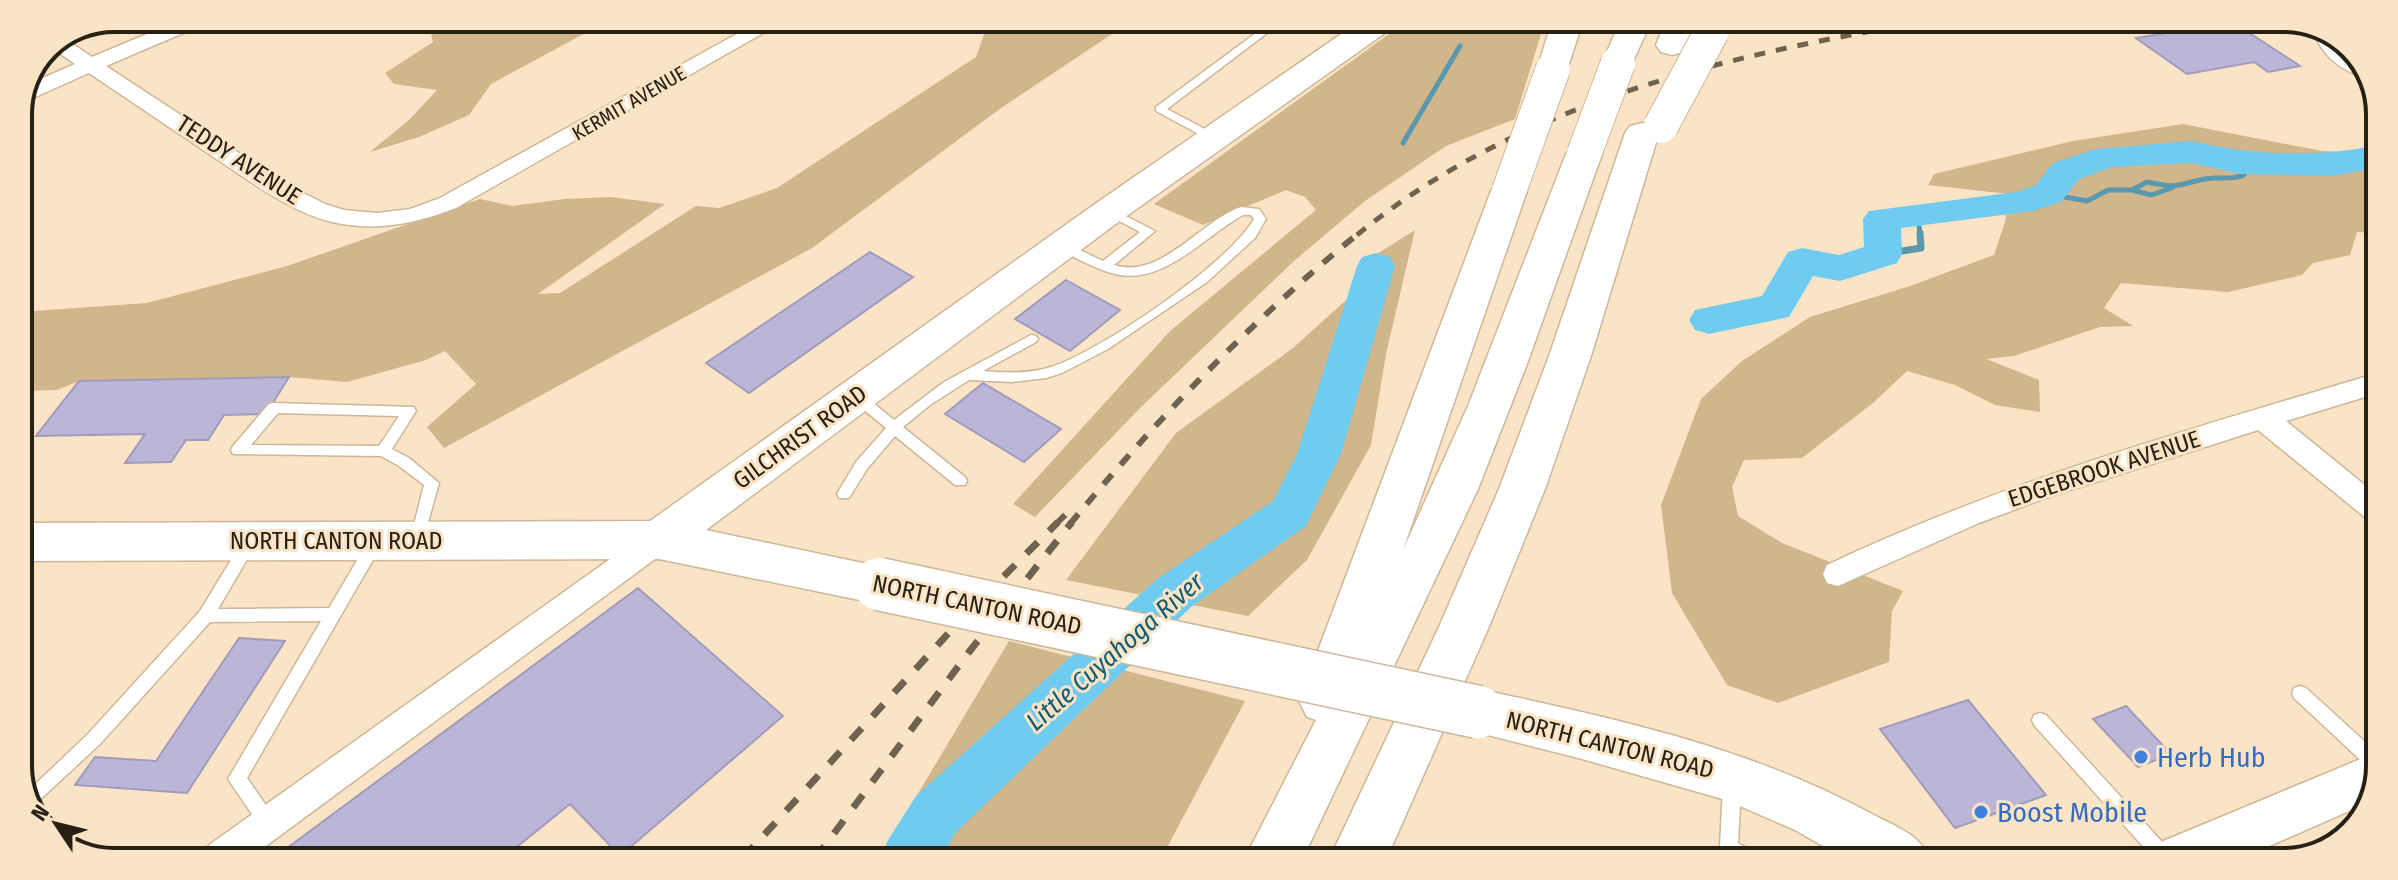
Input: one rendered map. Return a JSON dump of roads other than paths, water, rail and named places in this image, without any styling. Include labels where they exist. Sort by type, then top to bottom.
[{"type":"main road","name":"GILCHRIST ROAD","points":[[659,540],[1212,137],[1365,32]]},
{"type":"main road","points":[[1274,848],[1565,32]]},
{"type":"main road","points":[[1276,848],[1405,596],[1455,488],[1493,398],[1631,32]]},
{"type":"main road","points":[[1363,848],[1459,639],[1522,489],[1562,380],[1622,192],[1652,129],[1712,32]]},
{"type":"main road","points":[[1652,129],[1676,34]]},
{"type":"main road","name":"NORTH CANTON ROAD","points":[[32,546],[250,541],[659,540],[879,584],[1582,735],[1733,777],[1815,812],[1880,848]]},
{"type":"street","points":[[36,88],[169,32]]},
{"type":"street","name":"KERMIT AVENUE","points":[[482,185],[755,32]]},
{"type":"street","name":"TEDDY AVENUE","points":[[65,48],[278,189],[317,209],[342,217],[377,220],[413,216],[432,211],[482,185]]},
{"type":"street","name":"EDGEBROOK AVENUE","points":[[1838,574],[1906,539],[1978,509],[2366,387]]},
{"type":"street","points":[[2265,420],[2366,502]]},
{"type":"street","name":"GILCHRIST ROAD","points":[[234,848],[659,540]]},
{"type":"street","points":[[2260,847],[2364,783]]},
{"type":"lane","points":[[1212,137],[1160,109],[1263,32]]},
{"type":"lane","points":[[966,375],[1032,376],[1057,370],[1085,357],[1183,295],[1249,239],[1260,219],[1251,210],[1241,211],[1162,263],[1142,271],[1118,271],[1061,246]]},
{"type":"lane","points":[[1106,265],[1149,231],[1108,212]]},
{"type":"lane","points":[[844,494],[856,471],[893,426],[915,407],[1031,339]]},
{"type":"lane","points":[[855,396],[960,481]]},
{"type":"lane","points":[[268,823],[237,779],[334,614],[396,540],[432,483],[383,451],[238,450],[274,408],[409,411],[383,451]]},
{"type":"lane","points":[[36,794],[94,739],[206,616],[250,541]]},
{"type":"lane","points":[[206,616],[334,614]]},
{"type":"lane","points":[[2300,693],[2366,754]]},
{"type":"lane","points":[[2040,720],[2158,848]]},
{"type":"lane","points":[[1731,848],[1733,777]]},
{"type":"waterway","name":"Little Cuyahoga River","points":[[1403,143],[1460,46]]},
{"type":"waterway","name":"Little Cuyahoga River","points":[[1709,320],[1775,307],[1802,261],[1840,268],[1883,254],[1882,219],[2020,203],[2048,194],[2066,171],[2109,157],[2192,152],[2240,163],[2333,165],[2366,159]]},
{"type":"waterway","name":"Little Cuyahoga River","points":[[2132,190],[2147,182],[2172,186],[2210,178],[2234,178],[2244,175],[2240,163]]},
{"type":"waterway","name":"Little Cuyahoga River","points":[[2132,190],[2151,195],[2172,188]]},
{"type":"waterway","name":"Little Cuyahoga River","points":[[2048,194],[2087,201],[2108,190],[2132,190]]},
{"type":"waterway","name":"Little Cuyahoga River","points":[[1918,216],[1920,235]]},
{"type":"waterway","name":"Little Cuyahoga River","points":[[1883,254],[1921,248],[1920,233]]},
{"type":"waterway","name":"Little Cuyahoga River","points":[[1374,270],[1376,266]]},
{"type":"waterway","name":"Little Cuyahoga River","points":[[915,848],[936,814],[1174,593],[1290,513],[1319,454],[1376,266]]},
{"type":"railway","points":[[1357,235],[1420,189],[1485,151],[1554,119],[1624,92],[1697,70],[1771,51],[1868,32]]},
{"type":"railway","points":[[1070,524],[1207,371],[1281,300],[1359,233]]},
{"type":"railway","points":[[752,848],[966,614],[1068,512]]},
{"type":"railway","points":[[823,848],[969,652],[1072,522]]},
{"type":"place","name":"Herb Hub","points":[[2141,757]]},
{"type":"place","name":"Boost Mobile","points":[[1981,812]]}]
